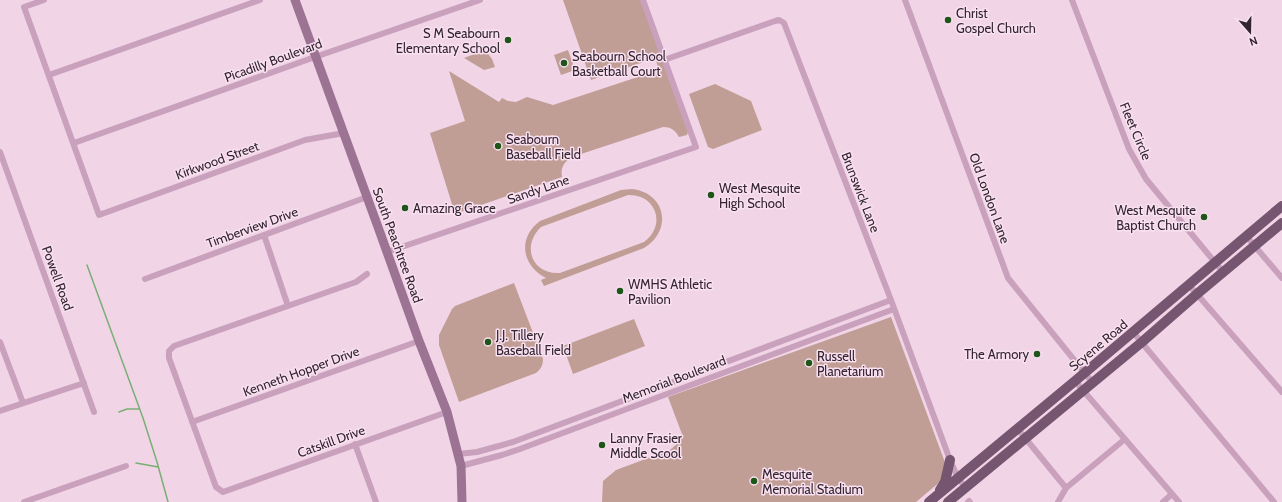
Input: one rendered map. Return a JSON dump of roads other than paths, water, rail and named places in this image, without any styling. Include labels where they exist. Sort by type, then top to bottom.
[{"type":"main road","name":"South Peachtree Road","points":[[295,0],[419,341],[447,412],[461,466],[462,502]]},
{"type":"main road","name":"Scyene Road","points":[[928,502],[1075,381],[1282,206]]},
{"type":"main road","name":"Scyene Road","points":[[948,502],[1083,389],[1142,342],[1282,223]]},
{"type":"main road","points":[[938,494],[944,482],[950,460]]},
{"type":"street","points":[[44,0],[24,8],[74,143]]},
{"type":"street","points":[[49,75],[260,0]]},
{"type":"street","name":"Picadilly Boulevard","points":[[74,143],[480,0]]},
{"type":"street","points":[[643,0],[664,60]]},
{"type":"street","name":"Old London Lane","points":[[905,0],[1008,278],[1092,382]]},
{"type":"street","name":"Fleet Circle","points":[[1072,0],[1129,149],[1136,163],[1146,179],[1224,272]]},
{"type":"street","name":"Brunswick Lane","points":[[664,60],[775,21],[780,20],[784,23],[891,300],[950,460],[958,478],[965,487]]},
{"type":"street","name":"Sandy Lane","points":[[387,252],[696,147],[664,60]]},
{"type":"street","name":"Kirkwood Street","points":[[74,143],[99,215],[305,140],[344,133]]},
{"type":"street","name":"Powell Road","points":[[0,152],[94,412]]},
{"type":"street","name":"Timberview Drive","points":[[144,279],[367,197]]},
{"type":"street","points":[[264,235],[288,306]]},
{"type":"street","points":[[1247,237],[1282,278]]},
{"type":"street","points":[[192,422],[169,358],[169,351],[174,346],[356,282],[367,274]]},
{"type":"street","points":[[1189,285],[1282,392]]},
{"type":"street","name":"Memorial Boulevard","points":[[458,454],[477,452],[513,442],[891,300]]},
{"type":"street","name":"Memorial Boulevard","points":[[461,466],[520,449],[894,309]]},
{"type":"street","points":[[1133,332],[1274,502]]},
{"type":"street","name":"Kenneth Hopper Drive","points":[[192,422],[419,341]]},
{"type":"street","points":[[0,342],[23,403]]},
{"type":"street","points":[[1075,381],[1179,502]]},
{"type":"street","points":[[0,411],[84,383]]},
{"type":"street","name":"Catskill Drive","points":[[192,422],[216,488],[223,492],[447,412]]},
{"type":"street","points":[[1017,428],[1066,488]]},
{"type":"street","points":[[1058,502],[1066,488],[1125,439]]},
{"type":"street","points":[[355,444],[376,502]]},
{"type":"street","points":[[24,502],[126,466]]},
{"type":"street","points":[[1163,502],[1172,494]]},
{"type":"waterway","points":[[87,265],[143,418],[168,502]]},
{"type":"waterway","points":[[119,412],[127,409],[139,409]]},
{"type":"waterway","points":[[136,463],[158,467]]},
{"type":"place","name":"Christ Gospel Church","points":[[948,20]]},
{"type":"place","name":"S M Seabourn Elementary School","points":[[508,40]]},
{"type":"place","name":"Seabourn School Basketball Court","points":[[564,63]]},
{"type":"place","name":"Seabourn Baseball Field","points":[[498,146]]},
{"type":"place","name":"West Mesquite High School","points":[[711,195]]},
{"type":"place","name":"Amazing Grace","points":[[405,208]]},
{"type":"place","name":"West Mesquite Baptist Church","points":[[1204,217]]},
{"type":"place","name":"WMHS Athletic Pavilion","points":[[620,291]]},
{"type":"place","name":"J.J. Tillery Baseball Field","points":[[488,342]]},
{"type":"place","name":"The Armory","points":[[1037,354]]},
{"type":"place","name":"Russell Planetarium","points":[[809,363]]},
{"type":"place","name":"Lanny Frasier Middle Scool","points":[[602,445]]},
{"type":"place","name":"Mesquite Memorial Stadium","points":[[754,481]]}]
